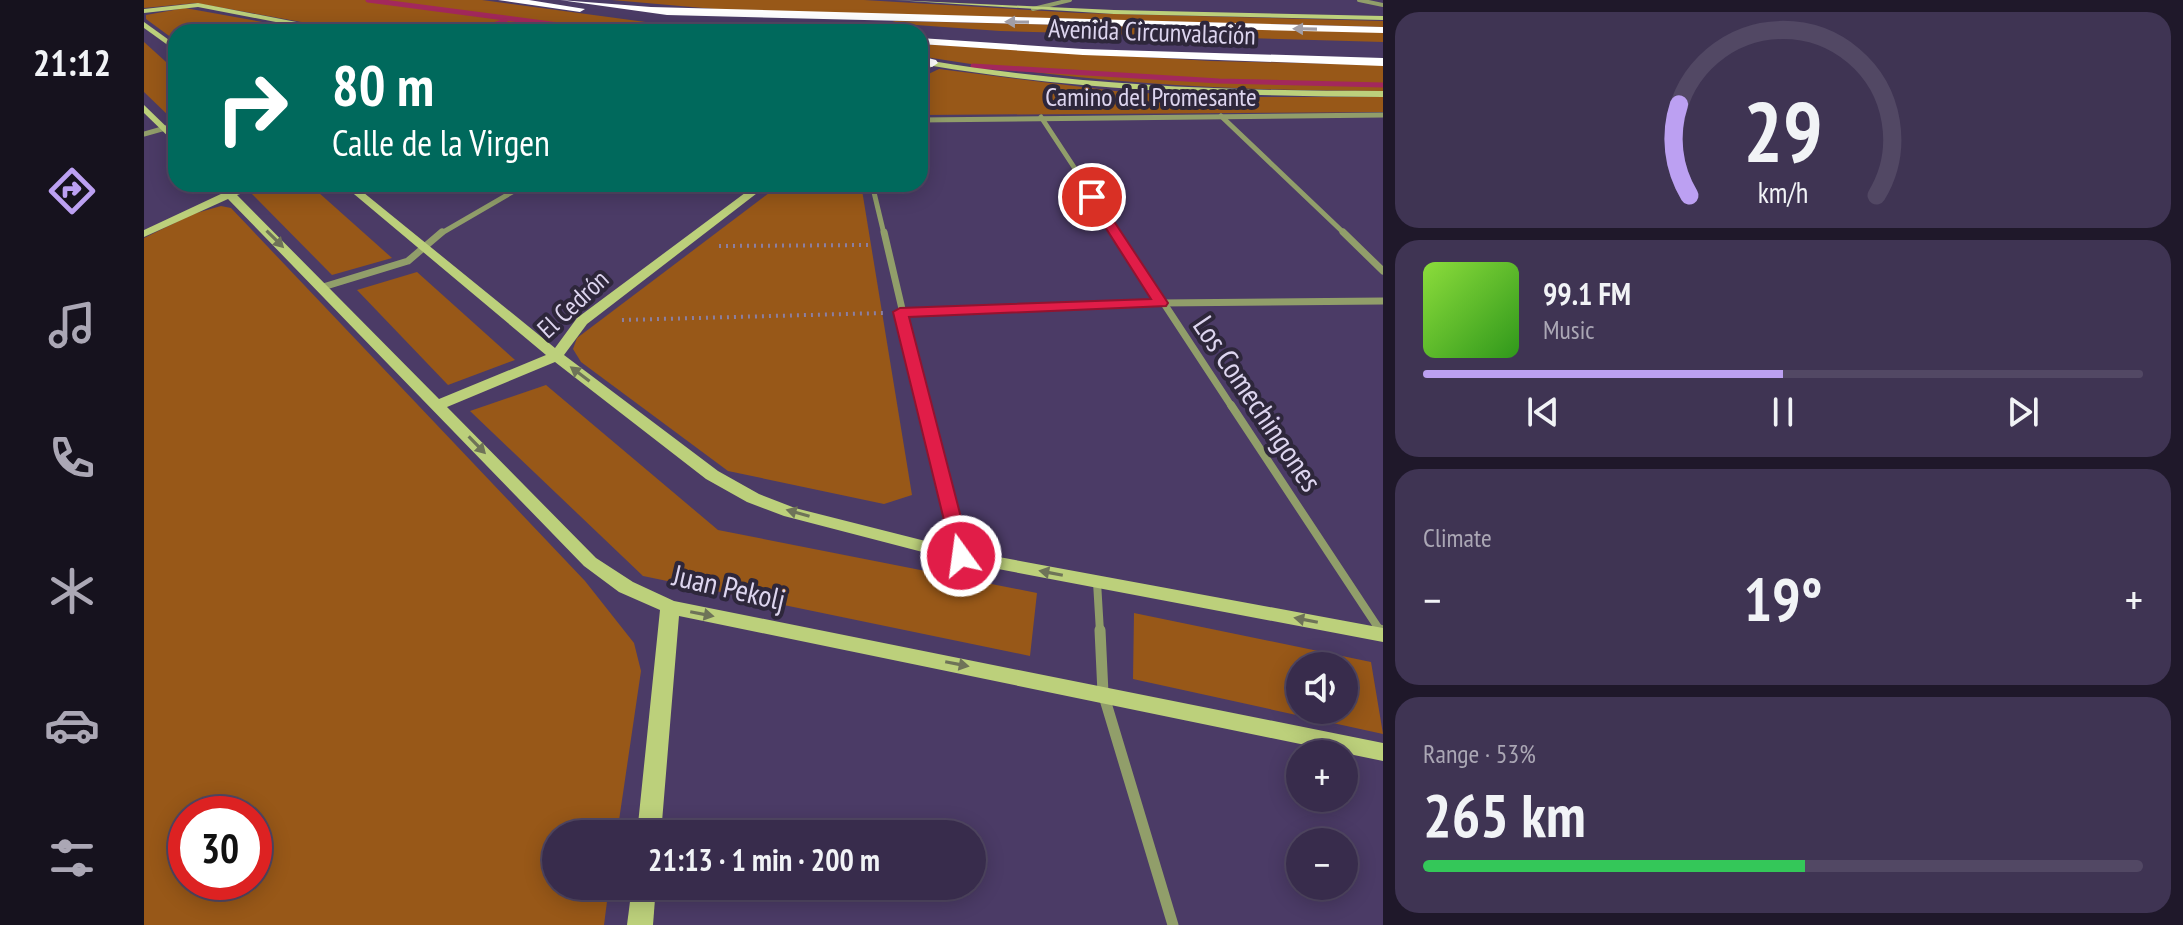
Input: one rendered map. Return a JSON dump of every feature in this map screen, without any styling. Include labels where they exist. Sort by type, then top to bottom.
[{"type":"highway","points":[[503,0],[706,24]]},
{"type":"highway","points":[[565,0],[805,24]]},
{"type":"highway","points":[[652,10],[1383,30]]},
{"type":"highway","points":[[630,15],[729,24]]},
{"type":"highway","name":"Avenida Circunvalación","points":[[928,34],[1109,45],[1383,53]]},
{"type":"highway","name":"Avenida Circunvalación","points":[[928,42],[1083,52],[1383,62]]},
{"type":"street","points":[[897,0],[1033,9],[1383,18]]},
{"type":"street","points":[[1033,9],[1070,0]]},
{"type":"street","points":[[1359,0],[1383,5]]},
{"type":"street","points":[[144,11],[198,5],[296,24]]},
{"type":"street","points":[[144,24],[168,43]]},
{"type":"street","points":[[928,62],[1109,86],[1185,91],[1383,94]]},
{"type":"street","points":[[144,108],[168,133]]},
{"type":"street","name":"Camino del Promesante","points":[[928,120],[1383,115]]},
{"type":"street","points":[[1221,116],[1383,271]]},
{"type":"street","name":"Los Comechingones","points":[[1041,117],[1383,635]]},
{"type":"street","points":[[144,134],[168,126]]},
{"type":"street","points":[[144,234],[220,192]]},
{"type":"street","name":"Juan Pekolj","points":[[228,192],[590,562],[626,587],[670,607],[1383,752]]},
{"type":"street","points":[[357,192],[556,356],[712,475],[753,498],[790,512],[961,556],[1383,635]]},
{"type":"street","points":[[323,287],[408,261],[447,228],[512,192]]},
{"type":"street","name":"El Cedrón","points":[[438,405],[556,356],[582,321],[753,192]]},
{"type":"street","points":[[874,192],[900,312],[961,556]]},
{"type":"street","points":[[900,312],[1161,303],[1383,301]]},
{"type":"street","points":[[1097,582],[1103,693],[1173,925]]},
{"type":"street","points":[[650,820],[670,607]]},
{"type":"street","points":[[640,925],[643,900]]},
{"type":"path","points":[[681,246],[886,245]]},
{"type":"path","points":[[582,321],[900,312]]},
{"type":"shaded area","points":[[144,0],[482,0],[660,24],[313,24],[196,3],[144,8]]},
{"type":"shaded area","points":[[612,0],[864,0],[1079,13],[1383,21],[1383,27],[726,10]]},
{"type":"shaded area","points":[[185,8],[273,24],[168,24],[168,35],[146,19],[146,15]]},
{"type":"shaded area","points":[[888,23],[1383,32],[1383,42],[1000,31]]},
{"type":"shaded area","points":[[144,42],[168,64],[168,115],[144,92]]},
{"type":"shaded area","points":[[928,44],[1211,61],[1383,65],[1383,91],[1208,87],[928,57]]},
{"type":"shaded area","points":[[939,69],[1115,91],[1203,97],[1383,97],[1383,112],[928,115],[928,74]]},
{"type":"shaded area","points":[[318,192],[392,258],[332,275],[252,194]]},
{"type":"shaded area","points":[[770,192],[862,192],[912,495],[884,504],[728,471],[581,362],[573,349],[577,338]]},
{"type":"shaded area","points":[[221,206],[231,208],[585,581],[634,643],[641,671],[619,820],[542,820],[542,900],[607,900],[604,925],[144,925],[144,238],[193,214]]},
{"type":"shaded area","points":[[417,272],[515,360],[448,385],[357,290]]},
{"type":"shaded area","points":[[546,385],[718,530],[1037,593],[1030,656],[643,576],[470,411]]},
{"type":"shaded area","points":[[1134,613],[1323,652],[1286,652],[1286,713],[1133,679]]},
{"type":"shaded area","points":[[1358,659],[1371,662],[1383,734],[1338,724],[1358,724]]},
{"type":"waterway","points":[[368,0],[551,24]]},
{"type":"waterway","points":[[496,24],[505,21]]},
{"type":"waterway","points":[[973,66],[1219,81],[1383,85]]},
{"type":"route","points":[[961,556],[900,312],[1161,303],[1092,197]]}]
